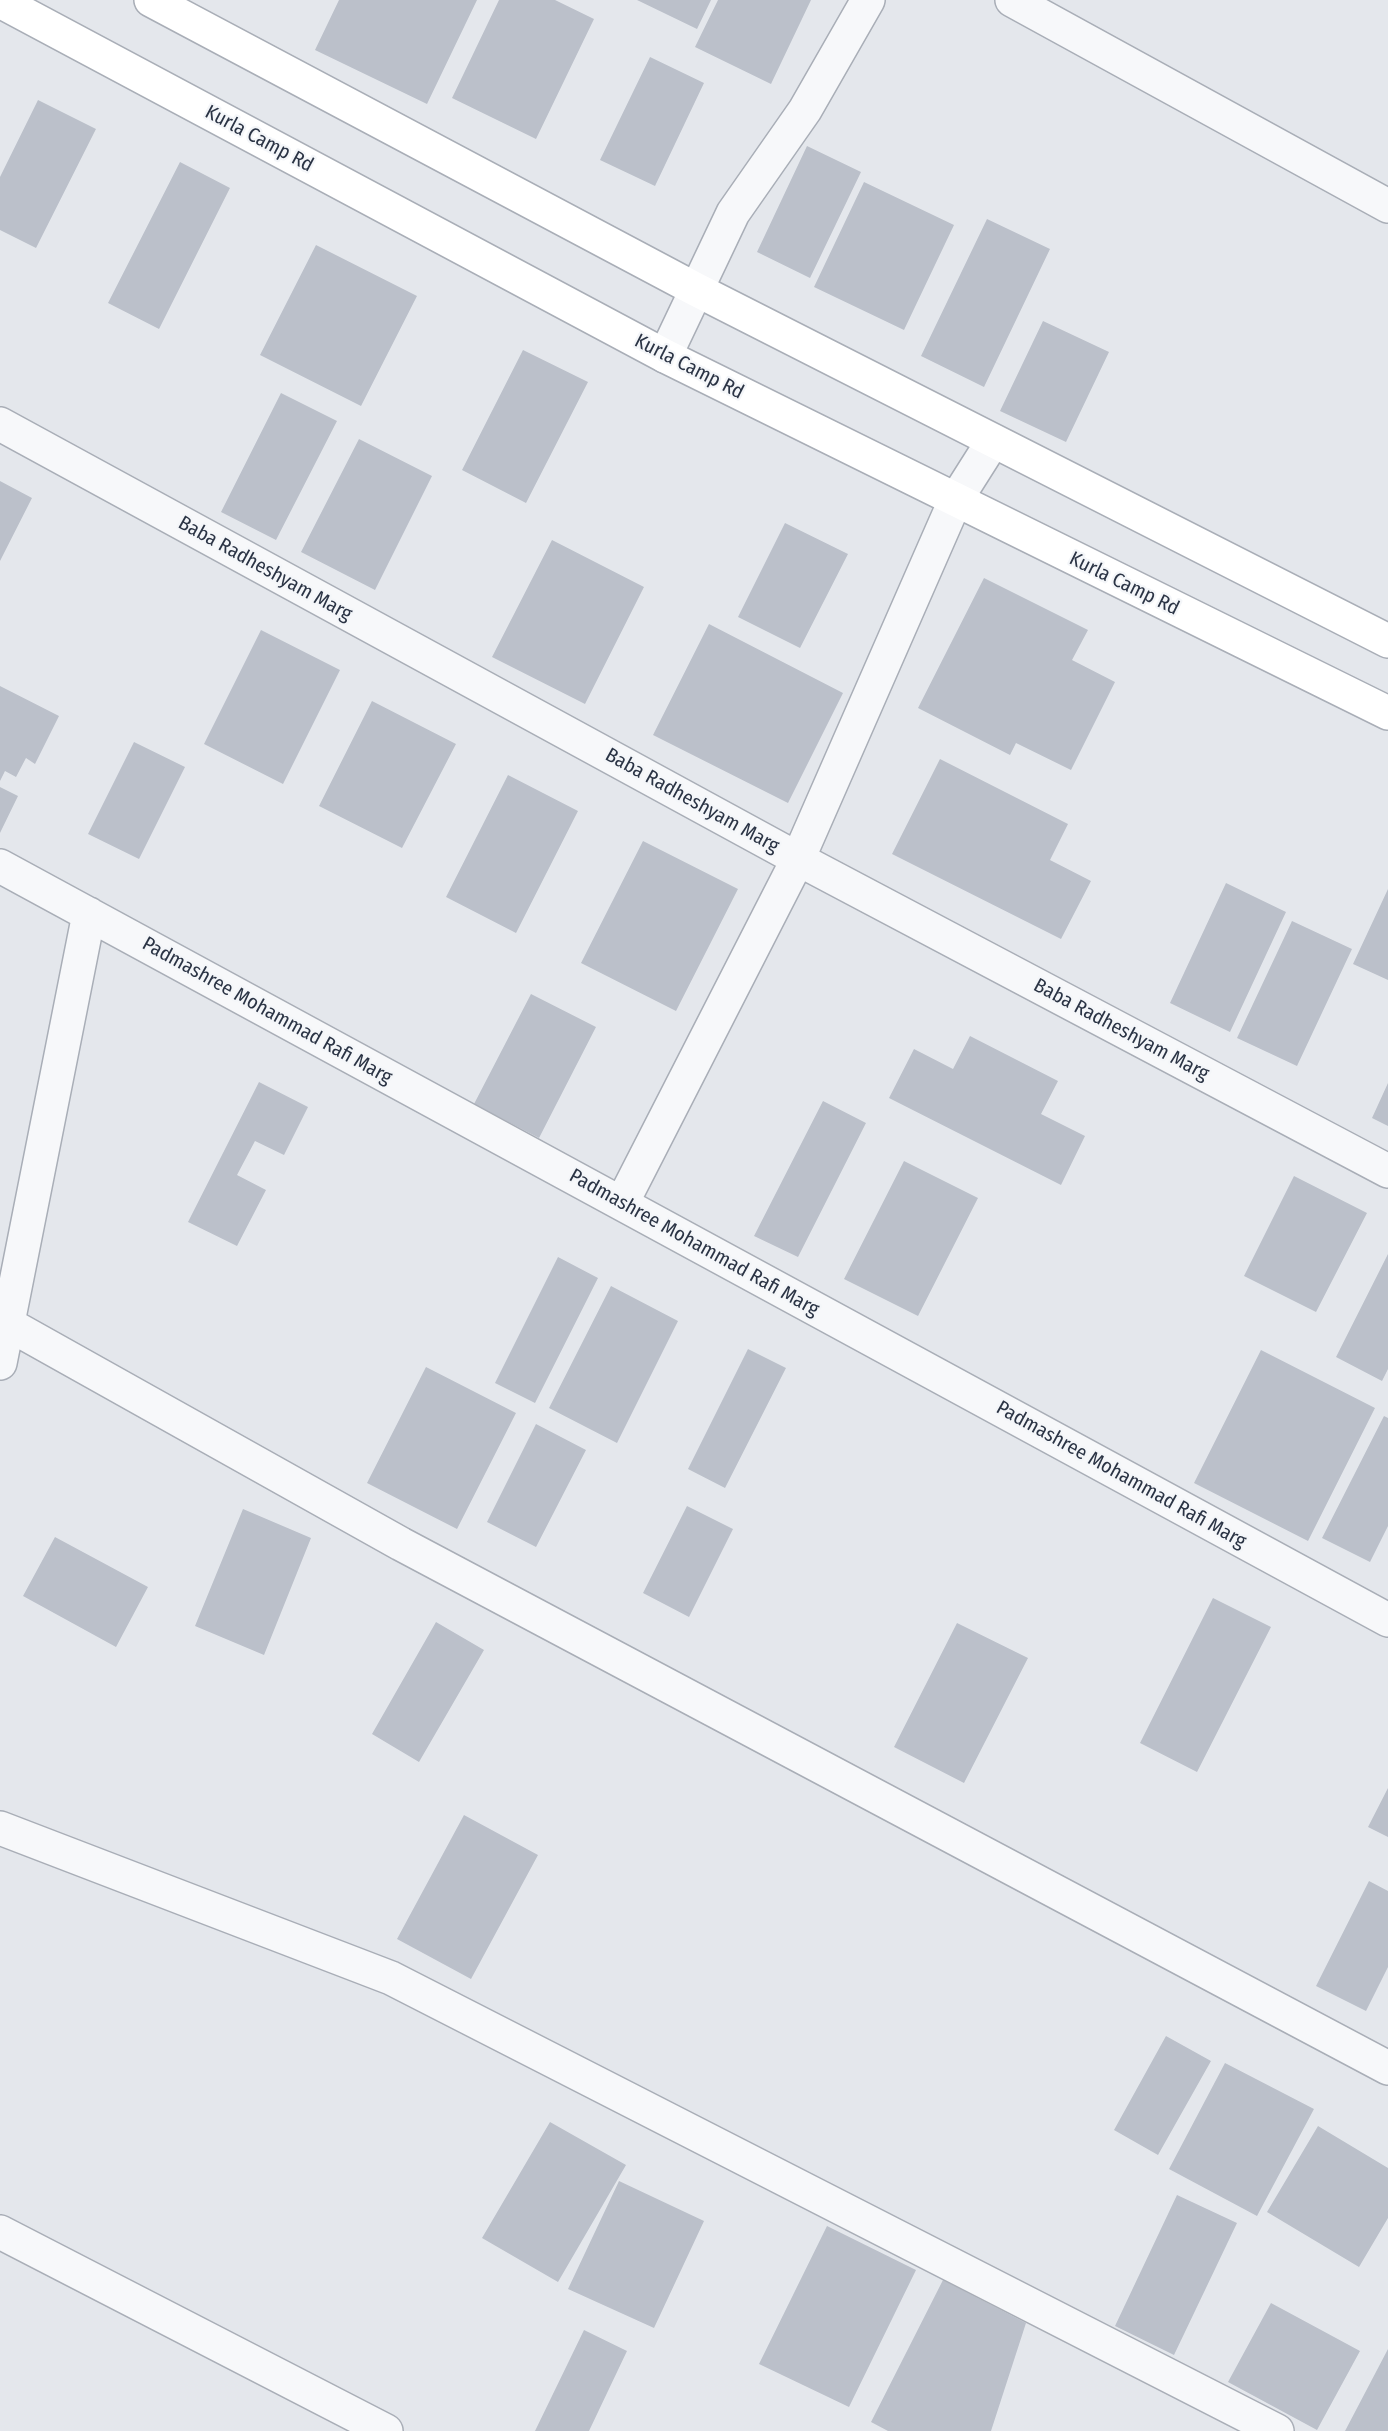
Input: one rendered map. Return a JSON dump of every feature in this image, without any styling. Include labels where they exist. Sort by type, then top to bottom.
[{"type":"main road","points":[[151,0],[696,289],[1388,641]]},
{"type":"main road","name":"Kurla Camp Rd","points":[[0,1],[665,356],[1388,713]]},
{"type":"street","points":[[665,356],[734,213],[805,110],[868,0]]},
{"type":"street","points":[[1012,0],[1388,206]]},
{"type":"street","name":"Baba Radheshyam Marg","points":[[0,424],[798,859],[1388,1171]]},
{"type":"street","points":[[622,1203],[798,859],[955,501],[993,441]]},
{"type":"street","name":"Padmashree Mohammad Rafi Marg","points":[[0,866],[1388,1620]]},
{"type":"street","points":[[0,1362],[89,914]]},
{"type":"street","points":[[8,1324],[401,1544],[1388,2068]]},
{"type":"street","points":[[0,1828],[391,1978],[1277,2431]]},
{"type":"street","points":[[0,2232],[386,2431]]},
{"type":"building","points":[[339,0],[477,0],[427,104],[315,50]]},
{"type":"building","points":[[499,0],[555,0],[594,19],[536,139],[452,98]]},
{"type":"building","points":[[637,0],[711,0],[697,29]]},
{"type":"building","points":[[718,0],[811,0],[771,84],[695,47]]},
{"type":"building","points":[[650,57],[704,83],[655,186],[600,160]]},
{"type":"building","points":[[38,100],[96,129],[36,248],[0,230],[0,177]]},
{"type":"building","points":[[807,146],[861,172],[810,278],[757,252]]},
{"type":"building","points":[[180,162],[230,188],[159,329],[108,303]]},
{"type":"building","points":[[864,182],[954,225],[904,330],[814,287]]},
{"type":"building","points":[[987,219],[1050,249],[984,387],[921,356]]},
{"type":"building","points":[[316,245],[417,296],[361,406],[260,355]]},
{"type":"building","points":[[1043,321],[1109,352],[1066,442],[1000,411]]},
{"type":"building","points":[[523,350],[588,382],[526,503],[462,470]]},
{"type":"building","points":[[281,393],[337,421],[276,540],[221,512]]},
{"type":"building","points":[[359,439],[432,476],[375,590],[301,552]]},
{"type":"building","points":[[0,481],[32,498],[0,561]]},
{"type":"building","points":[[785,523],[848,554],[800,648],[738,617]]},
{"type":"building","points":[[552,540],[644,587],[585,704],[492,657]]},
{"type":"building","points":[[984,578],[1088,630],[1072,660],[1115,682],[1071,770],[1016,743],[1010,755],[918,708]]},
{"type":"building","points":[[709,624],[843,693],[788,803],[653,735]]},
{"type":"building","points":[[261,630],[340,670],[283,784],[204,744]]},
{"type":"building","points":[[0,686],[59,716],[35,764],[26,758],[16,777],[5,771],[0,781]]},
{"type":"building","points":[[372,701],[456,744],[402,848],[319,806]]},
{"type":"building","points":[[134,742],[185,767],[139,859],[88,834]]},
{"type":"building","points":[[940,759],[1068,824],[1050,860],[1091,881],[1061,939],[892,854]]},
{"type":"building","points":[[508,775],[578,811],[516,933],[446,897]]},
{"type":"building","points":[[0,787],[18,796],[0,833]]},
{"type":"building","points":[[643,841],[738,889],[676,1011],[581,963]]},
{"type":"building","points":[[1226,883],[1286,912],[1230,1032],[1170,1003]]},
{"type":"building","points":[[1388,889],[1388,980],[1353,964]]},
{"type":"building","points":[[1292,921],[1352,949],[1297,1066],[1237,1038]]},
{"type":"building","points":[[531,994],[596,1027],[539,1138],[474,1104]]},
{"type":"building","points":[[970,1036],[1058,1081],[1041,1114],[1085,1136],[1061,1185],[889,1098],[914,1049],[953,1069]]},
{"type":"building","points":[[259,1082],[308,1107],[284,1155],[255,1141],[237,1175],[266,1190],[237,1246],[188,1222]]},
{"type":"building","points":[[1388,1083],[1388,1126],[1372,1118]]},
{"type":"building","points":[[823,1101],[866,1123],[798,1257],[754,1236]]},
{"type":"building","points":[[904,1161],[978,1198],[918,1316],[844,1279]]},
{"type":"building","points":[[1294,1176],[1367,1213],[1316,1312],[1244,1276]]},
{"type":"building","points":[[1388,1254],[1388,1369],[1382,1381],[1336,1357]]},
{"type":"building","points":[[558,1257],[598,1278],[535,1403],[495,1383]]},
{"type":"building","points":[[611,1286],[678,1321],[617,1443],[549,1408]]},
{"type":"building","points":[[748,1349],[786,1368],[725,1488],[688,1469]]},
{"type":"building","points":[[1261,1350],[1375,1408],[1308,1541],[1194,1483]]},
{"type":"building","points":[[426,1367],[516,1413],[457,1529],[367,1483]]},
{"type":"building","points":[[1384,1416],[1388,1418],[1388,1526],[1370,1562],[1322,1538]]},
{"type":"building","points":[[536,1424],[586,1450],[536,1547],[487,1522]]},
{"type":"building","points":[[687,1506],[733,1529],[689,1617],[643,1593]]},
{"type":"building","points":[[243,1509],[311,1538],[264,1655],[195,1626]]},
{"type":"building","points":[[55,1537],[148,1587],[116,1647],[23,1596]]},
{"type":"building","points":[[1213,1598],[1271,1627],[1197,1772],[1140,1743]]},
{"type":"building","points":[[436,1622],[484,1650],[419,1762],[372,1734]]},
{"type":"building","points":[[957,1623],[1028,1658],[964,1783],[894,1747]]},
{"type":"building","points":[[1388,1788],[1388,1837],[1368,1827]]},
{"type":"building","points":[[464,1815],[538,1855],[471,1979],[397,1939]]},
{"type":"building","points":[[1369,1881],[1388,1891],[1388,1967],[1366,2011],[1316,1986]]},
{"type":"building","points":[[1166,2036],[1211,2061],[1158,2155],[1114,2130]]},
{"type":"building","points":[[1225,2063],[1314,2109],[1257,2216],[1169,2169]]},
{"type":"building","points":[[550,2122],[626,2165],[558,2282],[482,2238]]},
{"type":"building","points":[[1318,2126],[1388,2168],[1388,2218],[1359,2267],[1267,2212]]},
{"type":"building","points":[[619,2181],[704,2221],[654,2328],[568,2289]]},
{"type":"building","points":[[1177,2195],[1237,2223],[1174,2355],[1115,2326]]},
{"type":"building","points":[[827,2226],[916,2270],[849,2407],[759,2364]]},
{"type":"building","points":[[943,2280],[1026,2323],[991,2431],[888,2431],[871,2422]]},
{"type":"building","points":[[1271,2303],[1360,2351],[1317,2430],[1228,2382]]},
{"type":"building","points":[[584,2330],[627,2351],[589,2431],[535,2431]]},
{"type":"building","points":[[1388,2349],[1388,2431],[1345,2431]]}]
